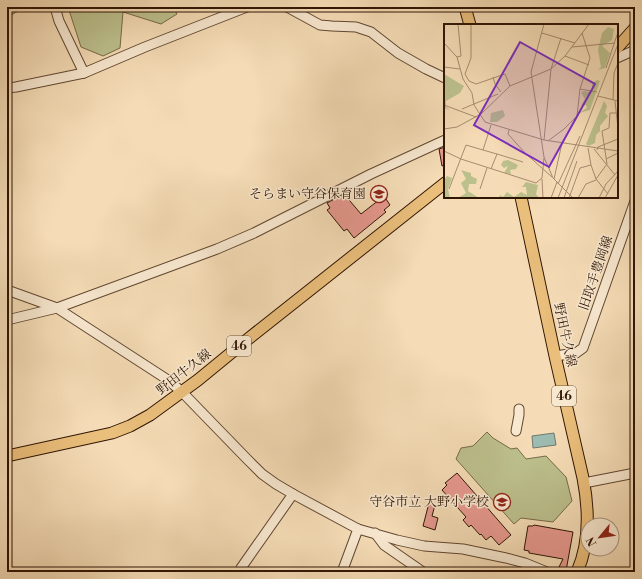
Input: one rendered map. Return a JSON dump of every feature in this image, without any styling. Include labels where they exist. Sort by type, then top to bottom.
[{"type":"main road","points":[[465,7],[470,24]]},
{"type":"main road","points":[[618,47],[635,28]]},
{"type":"main road","name":"野田牛久線","points":[[7,456],[112,433],[130,426],[159,409],[444,184]]},
{"type":"main road","name":"野田牛久線","points":[[521,198],[586,496],[585,546],[577,572]]},
{"type":"street","points":[[55,7],[59,21],[84,74]]},
{"type":"street","points":[[7,88],[84,74],[145,47],[247,7]]},
{"type":"street","points":[[287,7],[320,25],[356,27],[371,32],[398,53],[444,78]]},
{"type":"street","points":[[618,58],[635,50]]},
{"type":"street","points":[[7,320],[57,308],[213,250],[254,233],[371,174],[444,140]]},
{"type":"street","name":"旧取手豊岡線","points":[[555,356],[576,353],[583,348],[635,201]]},
{"type":"street","points":[[7,290],[57,308],[168,380],[182,392],[262,474],[293,494],[358,529],[424,546],[463,549],[506,558],[525,563],[547,572]]},
{"type":"street","points":[[516,431],[519,409]]},
{"type":"street","points":[[584,483],[635,473]]},
{"type":"street","points":[[245,572],[241,568],[293,494]]},
{"type":"street","points":[[342,572],[358,529]]},
{"type":"street","points":[[375,533],[384,545],[423,572]]},
{"type":"green space","points":[[7,7],[24,7],[7,18]]},
{"type":"green space","points":[[68,7],[173,7],[177,14],[161,24],[123,12],[120,48],[103,56],[81,47]]},
{"type":"green space","points":[[487,432],[493,438],[511,449],[517,448],[526,459],[546,456],[566,477],[572,501],[553,522],[521,518],[514,524],[456,459],[461,448],[473,446]]},
{"type":"water","points":[[554,433],[556,445],[533,448],[532,436]]},
{"type":"building","points":[[444,147],[444,165],[442,166],[439,149]]},
{"type":"building","points":[[344,194],[361,214],[384,196],[390,205],[384,210],[386,212],[354,238],[347,229],[344,231],[327,210],[330,208],[327,203]]},
{"type":"building","points":[[457,473],[511,535],[499,545],[491,536],[486,540],[471,525],[469,527],[463,520],[466,517],[442,490],[447,485],[445,483]]},
{"type":"building","points":[[429,503],[435,505],[432,516],[438,518],[435,530],[423,526]]},
{"type":"building","points":[[534,525],[573,532],[566,571],[559,567],[563,559],[529,553],[529,551],[524,550],[528,526]]},
{"type":"place","name":"そらまい守谷保育園","points":[[379,194]]},
{"type":"place","name":"守谷市立 大野小学校","points":[[502,502]]}]
